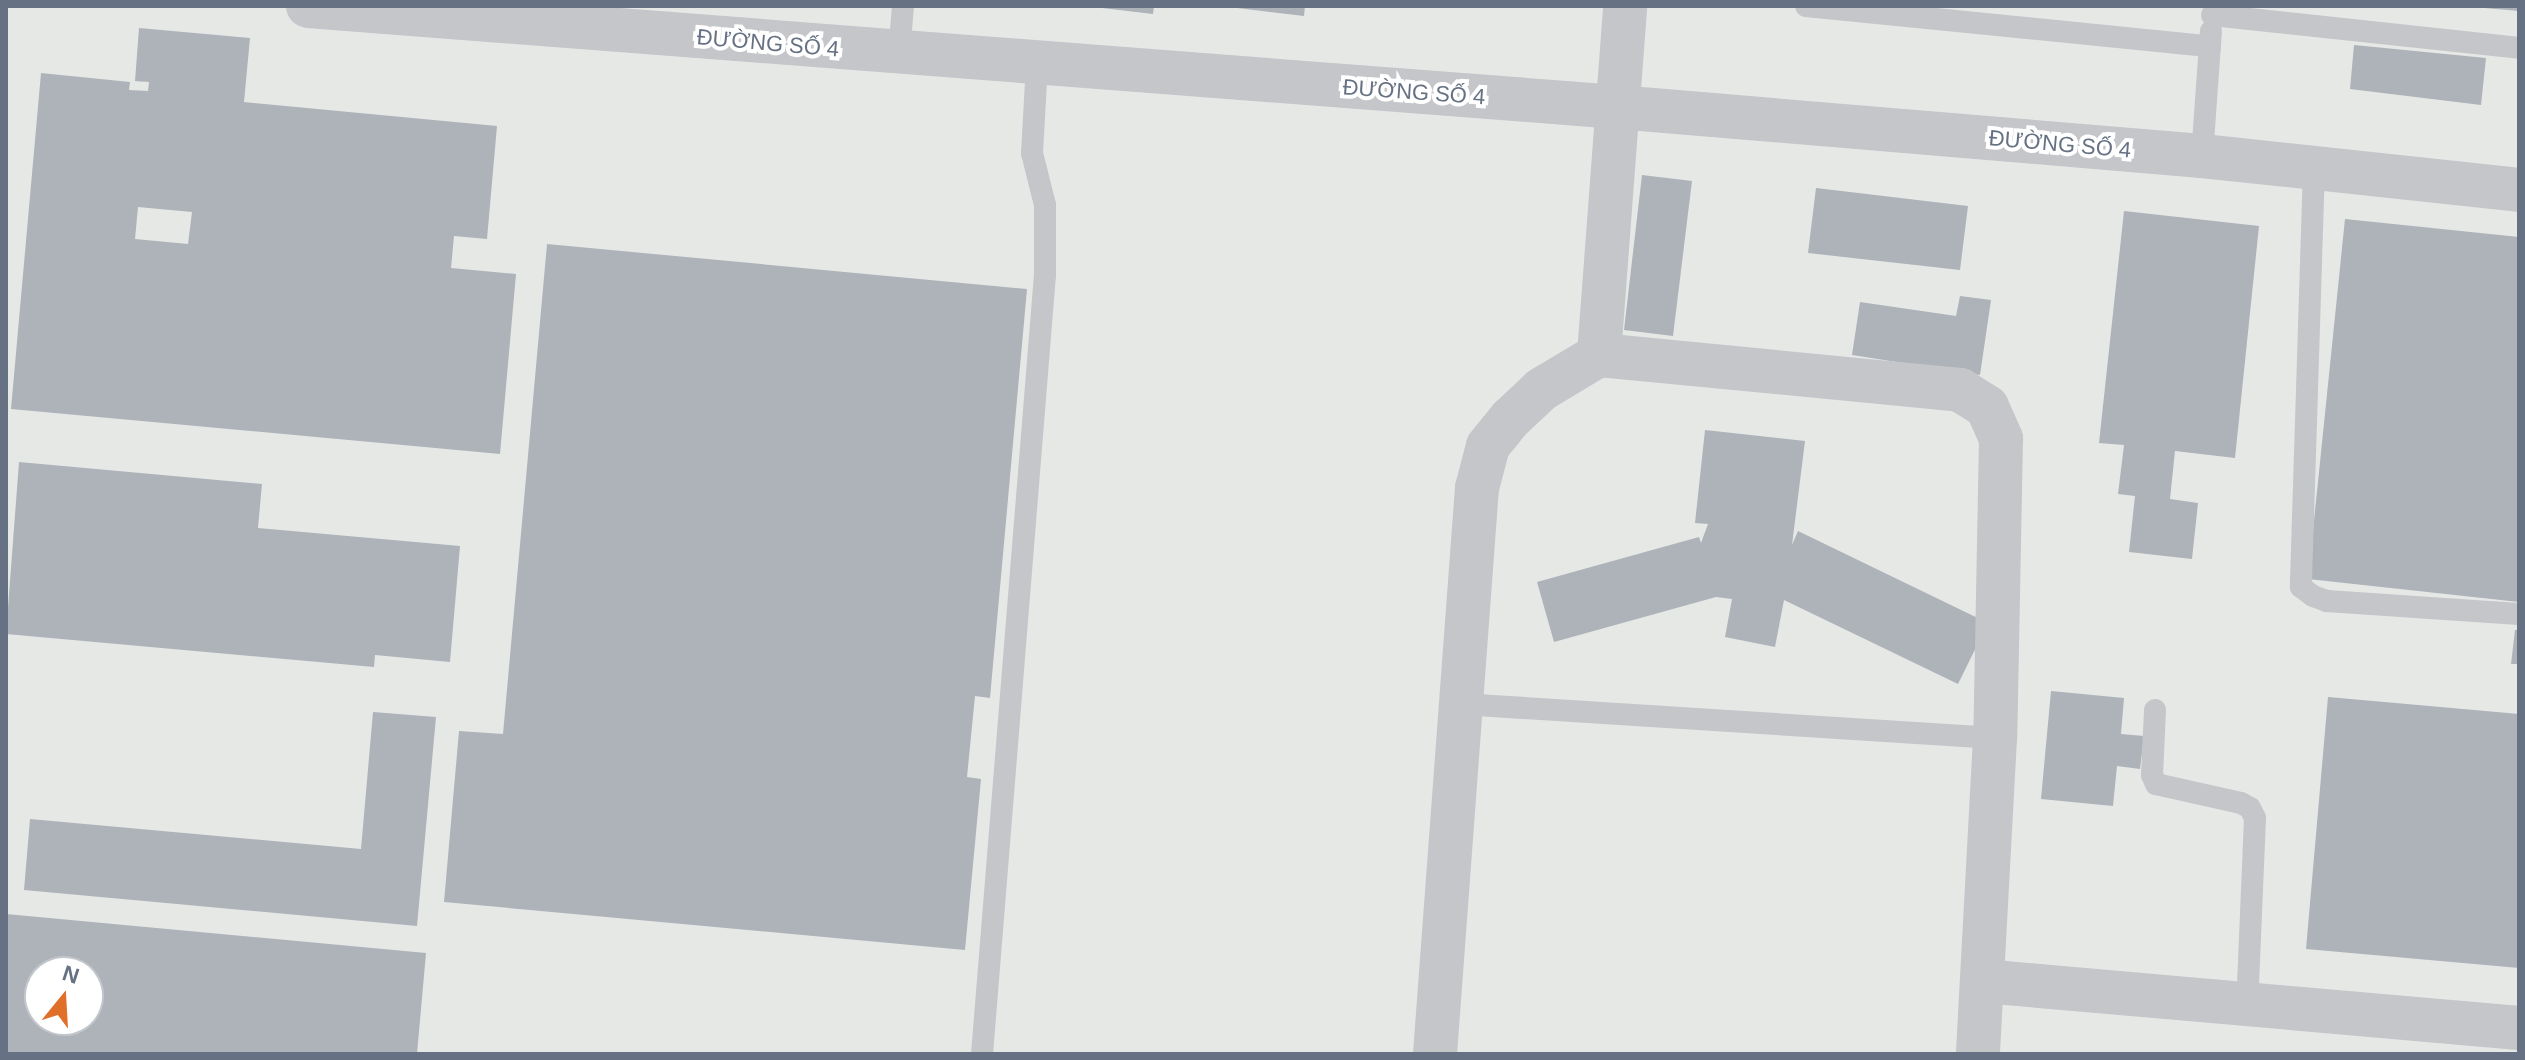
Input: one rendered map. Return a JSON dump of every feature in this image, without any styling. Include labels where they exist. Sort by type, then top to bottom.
[{"type":"street","name":"ĐƯỜNG SỐ 4","points":[[308,6],[1617,107],[2202,156],[2519,190]]},
{"type":"street","points":[[1599,355],[1625,6]]},
{"type":"street","points":[[1435,1054],[1477,488],[1488,446],[1542,389],[1599,355],[1960,390],[1987,407],[2001,439],[1995,738],[1978,1054]]},
{"type":"street","points":[[1983,981],[2519,1028]]},
{"type":"lane","points":[[899,53],[903,6]]},
{"type":"lane","points":[[1806,6],[2210,46]]},
{"type":"lane","points":[[2202,156],[2212,11],[2287,14],[2519,48]]},
{"type":"lane","points":[[982,1054],[1045,275],[1045,205],[1032,153],[1037,64]]},
{"type":"lane","points":[[2314,167],[2301,587],[2327,601],[2519,614]]},
{"type":"lane","points":[[1461,704],[1995,738]]},
{"type":"lane","points":[[2155,710],[2152,775],[2156,784],[2241,803],[2250,808],[2255,818],[2247,1005]]},
{"type":"shaded area","points":[[6,6],[2519,6],[2519,1054],[6,1054]]},
{"type":"building","points":[[1085,6],[1154,6],[1153,14]]},
{"type":"building","points":[[1221,6],[1305,6],[1304,16]]},
{"type":"building","points":[[2519,6],[2519,11],[2484,8]]},
{"type":"building","points":[[139,28],[250,38],[244,102],[497,126],[487,239],[454,236],[451,268],[516,274],[500,454],[11,409],[41,73],[130,82],[129,90],[148,91],[149,82],[135,81]],"holes":[[[138,207],[192,212],[188,244],[135,239]]]},
{"type":"building","points":[[2354,45],[2486,58],[2481,105],[2350,89]]},
{"type":"building","points":[[1642,175],[1692,181],[1673,336],[1624,330]]},
{"type":"building","points":[[1816,188],[1968,206],[1960,270],[1808,253]]},
{"type":"building","points":[[2124,211],[2259,226],[2235,458],[2175,451],[2170,499],[2198,503],[2192,559],[2129,552],[2135,496],[2118,494],[2124,445],[2099,443]]},
{"type":"building","points":[[2345,219],[2519,237],[2519,602],[2308,579]]},
{"type":"building","points":[[547,244],[1027,289],[990,698],[975,696],[967,777],[981,779],[965,950],[444,902],[459,731],[503,734]]},
{"type":"building","points":[[1960,296],[1991,300],[1980,375],[1852,355],[1860,302],[1956,316]]},
{"type":"building","points":[[1705,430],[1805,441],[1792,545],[1798,531],[1988,623],[1958,684],[1784,600],[1775,647],[1725,637],[1732,599],[1716,597],[1554,642],[1537,582],[1699,537],[1701,543],[1708,524],[1695,523]]},
{"type":"building","points":[[19,462],[262,484],[258,528],[460,546],[450,662],[375,655],[374,667],[6,634]]},
{"type":"building","points":[[2515,630],[2519,630],[2519,664],[2511,664]]},
{"type":"building","points":[[2051,691],[2124,698],[2121,734],[2144,736],[2140,769],[2117,766],[2113,806],[2041,799]]},
{"type":"building","points":[[2328,697],[2519,714],[2519,968],[2306,949]]},
{"type":"building","points":[[373,712],[436,717],[417,926],[24,890],[30,819],[361,849]]},
{"type":"building","points":[[6,914],[426,953],[417,1054],[6,1054]]}]
